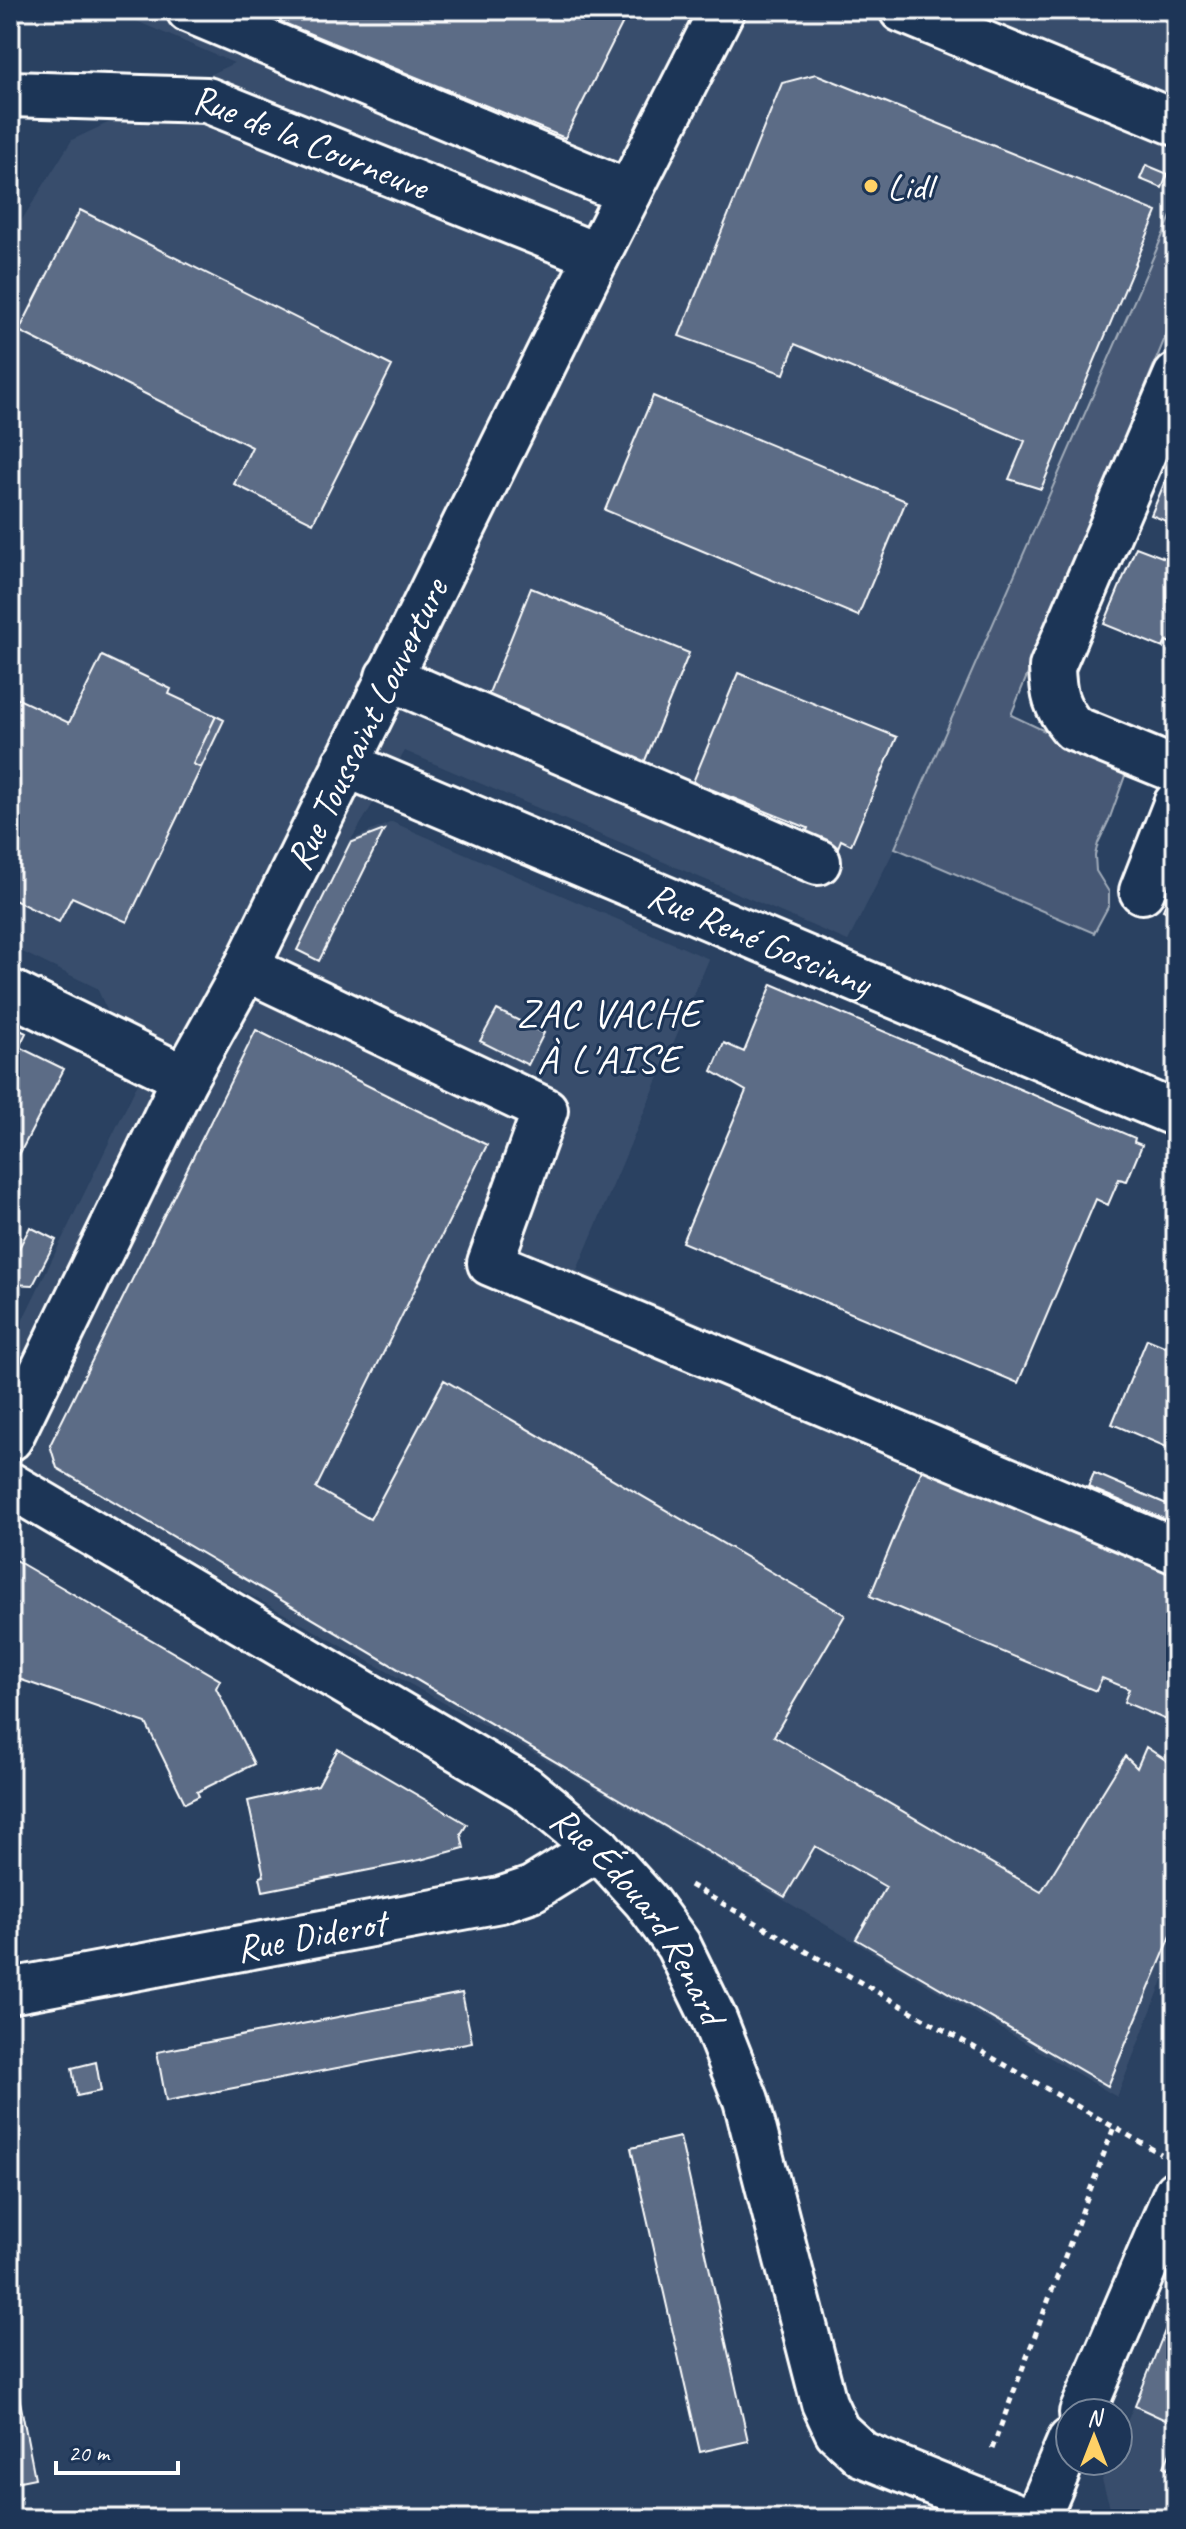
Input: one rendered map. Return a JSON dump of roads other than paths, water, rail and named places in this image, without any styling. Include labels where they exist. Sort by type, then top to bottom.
[{"type":"street","points":[[189,10],[629,193]]},
{"type":"street","name":"Rue Toussaint Louverture","points":[[10,1438],[185,1078],[246,968],[597,256],[722,10]]},
{"type":"street","points":[[902,10],[1176,123]]},
{"type":"street","name":"Rue de la Courneuve","points":[[10,94],[207,100],[597,256]]},
{"type":"street","points":[[1176,376],[1052,667],[1053,694],[1073,728],[1176,770]]},
{"type":"street","points":[[388,677],[818,862]]},
{"type":"street","name":"Rue René Goscinny","points":[[345,764],[1176,1114]]},
{"type":"street","points":[[1142,891],[1176,804]]},
{"type":"street","points":[[246,968],[545,1110],[490,1263],[1176,1551]]},
{"type":"street","points":[[10,992],[185,1078]]},
{"type":"street","name":"Rue Édouard Renard","points":[[10,1485],[525,1788],[598,1848],[646,1901],[684,1958],[714,2019],[746,2100],[824,2403],[837,2431],[862,2454],[1024,2519]]},
{"type":"street","name":"Rue Diderot","points":[[10,1991],[500,1900],[532,1889],[598,1848]]},
{"type":"street","points":[[1088,2397],[1170,2174]]},
{"type":"street","points":[[1037,2519],[1055,2477]]},
{"type":"place","name":"Lidl","points":[[871,186]]},
{"type":"district","name":"ZAC VACHE À L'AISE","points":[[609,1035]]}]
